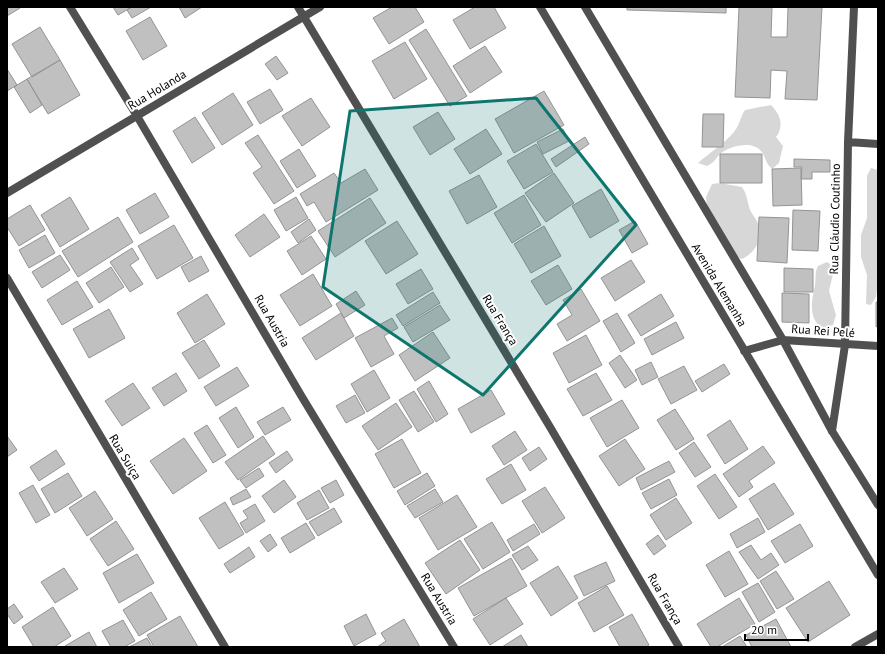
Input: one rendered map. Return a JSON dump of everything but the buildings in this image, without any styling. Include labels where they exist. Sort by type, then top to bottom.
[{"type":"street","name":"Rua Austria","points":[[70,7],[137,116],[298,390],[454,647]]},
{"type":"street","name":"Rua França","points":[[298,7],[550,427],[679,647]]},
{"type":"street","name":"Rua Holanda","points":[[7,193],[320,7]]},
{"type":"street","name":"Avenida Alemanha","points":[[540,7],[878,575]]},
{"type":"street","points":[[585,7],[782,340],[832,431],[878,505]]},
{"type":"street","name":"Rua Cláudio Coutinho","points":[[832,431],[844,345],[848,142],[854,7]]},
{"type":"street","points":[[848,142],[878,144]]},
{"type":"street","name":"Rua Suiça","points":[[7,278],[225,647]]},
{"type":"street","name":"Rua Rei Pelé","points":[[744,351],[782,340],[878,346]]},
{"type":"street","points":[[855,647],[878,634]]},
{"type":"highlighted area","points":[[536,98],[636,225],[483,395],[323,287],[350,111]]},
{"type":"shaded area","points":[[771,105],[779,117],[781,125],[776,137],[783,146],[779,163],[772,169],[761,151],[752,146],[746,145],[740,145],[724,151],[707,166],[698,163],[734,132],[738,127],[745,110]]},
{"type":"shaded area","points":[[871,168],[878,170],[878,283],[876,297],[871,305],[866,304],[867,275],[861,257],[861,235],[867,218],[867,176]]},
{"type":"shaded area","points":[[720,183],[742,187],[750,210],[760,229],[756,247],[750,254],[742,259],[733,256],[707,206],[706,197],[712,184]]},
{"type":"shaded area","points":[[827,262],[830,264],[833,274],[829,291],[836,315],[833,325],[824,328],[819,325],[813,317],[812,306],[816,271],[818,266]]}]
